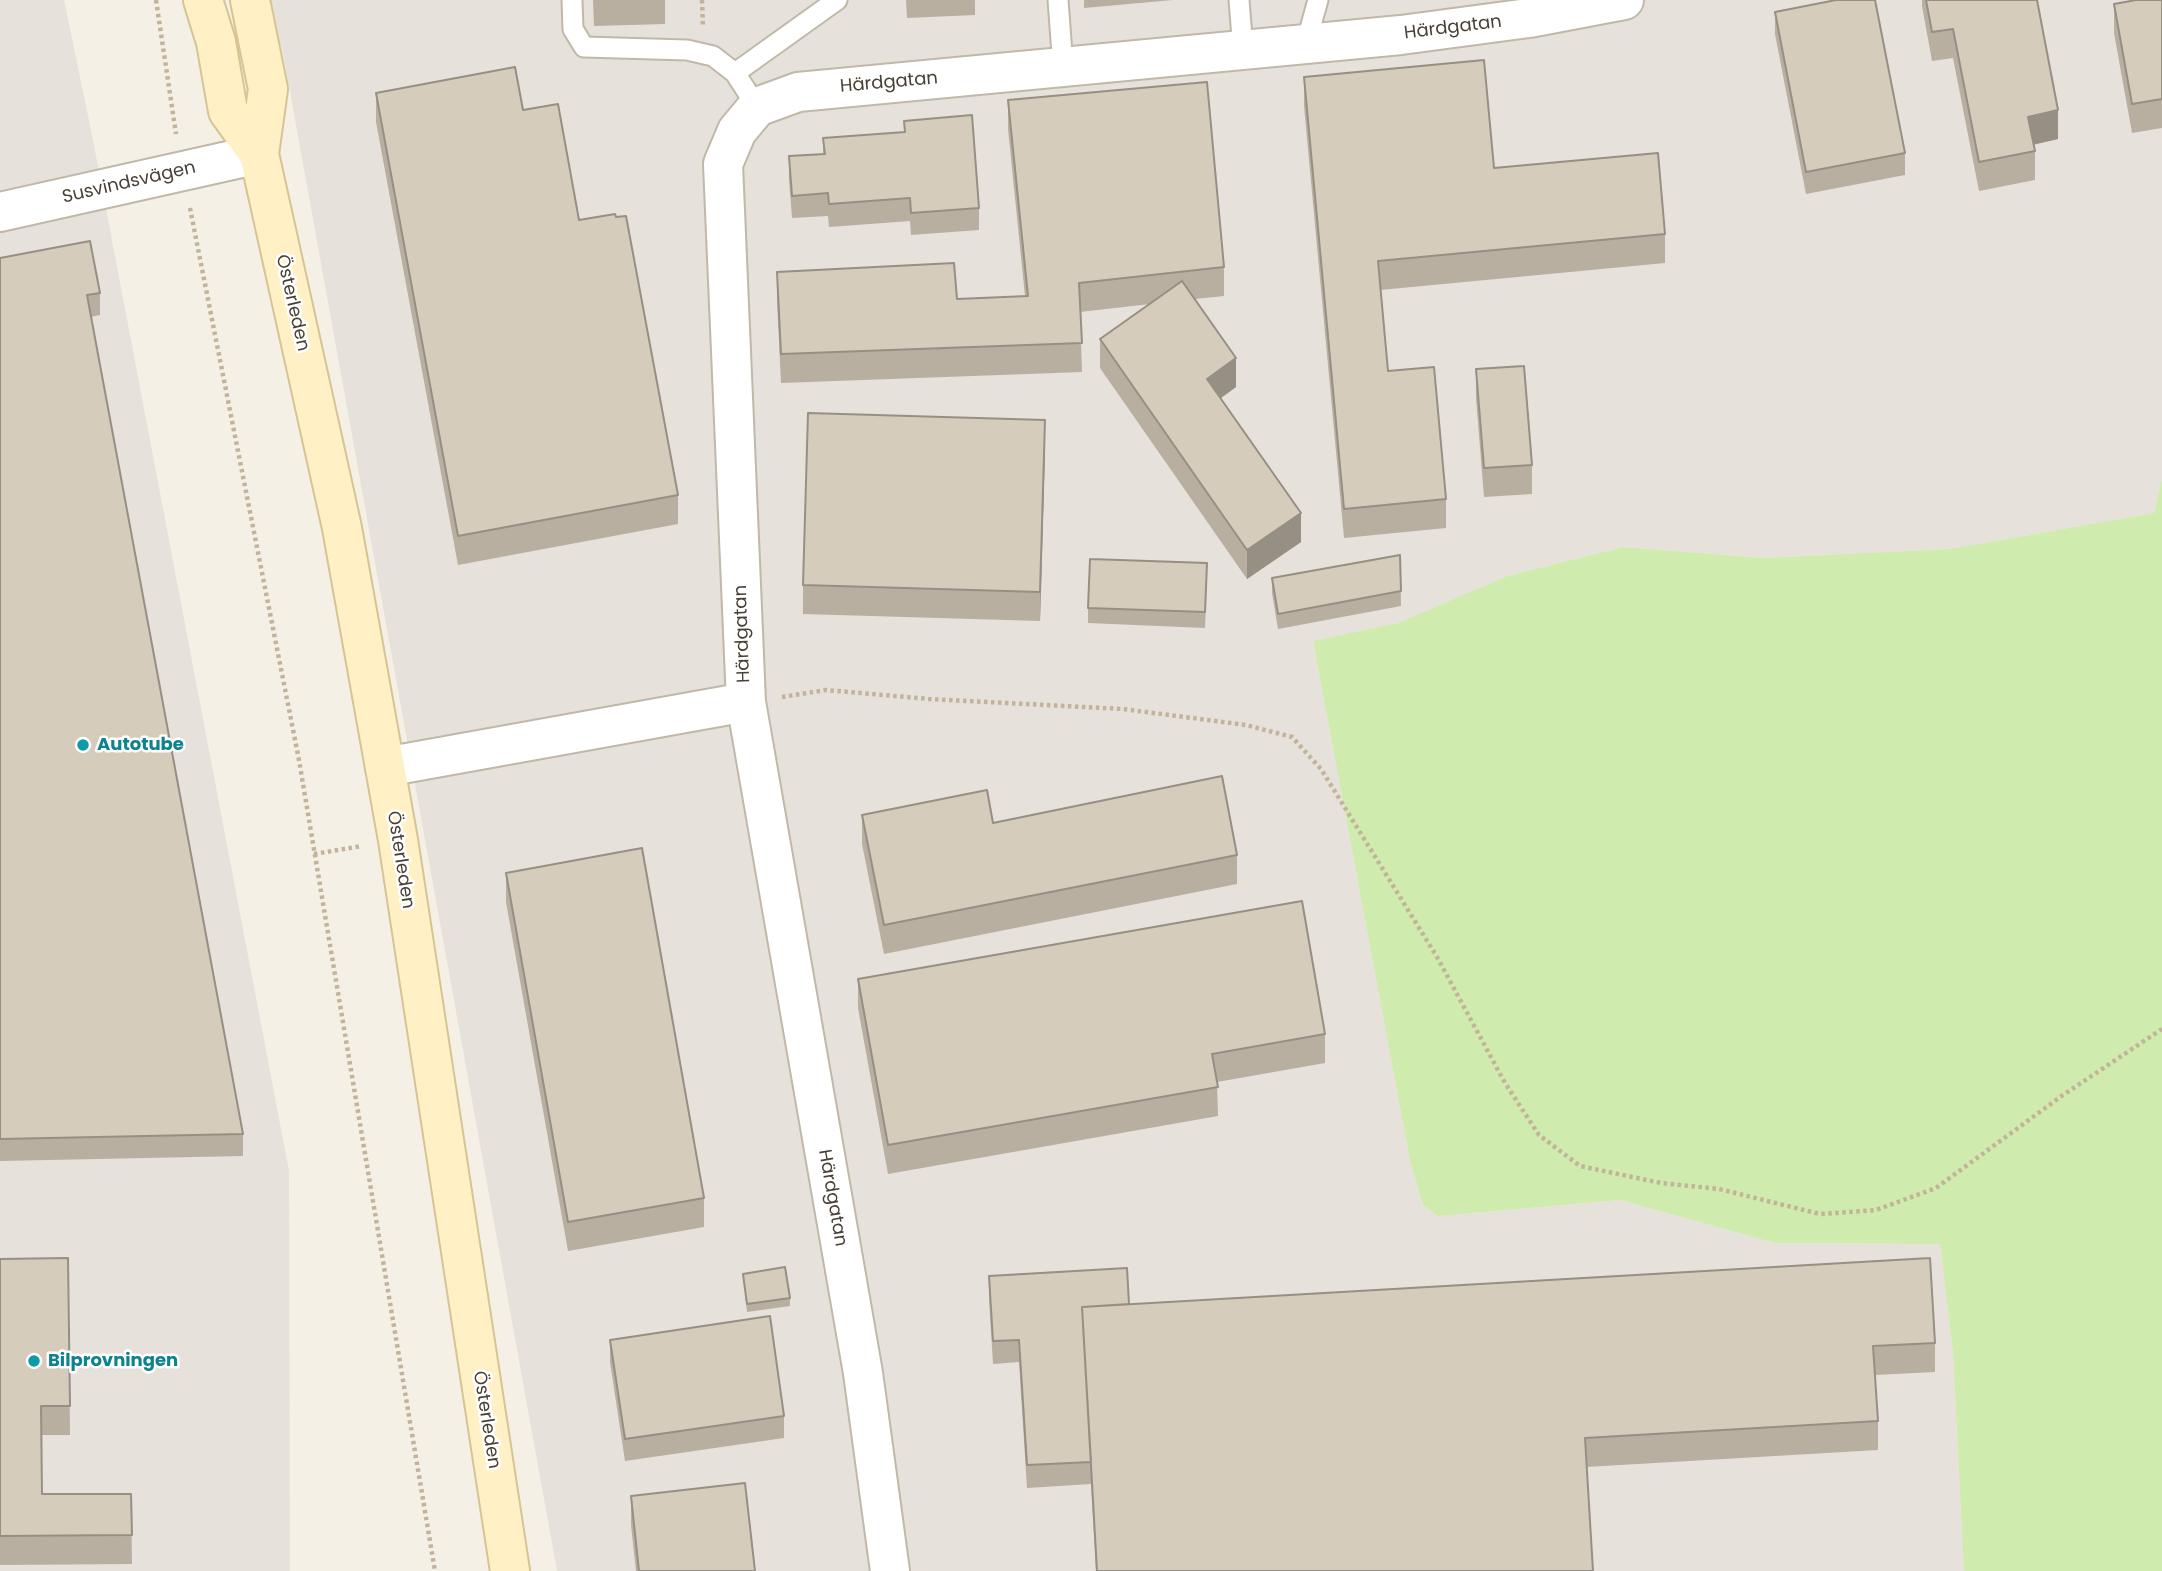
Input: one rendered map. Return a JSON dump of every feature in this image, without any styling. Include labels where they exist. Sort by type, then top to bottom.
[{"type":"main road","name":"Österleden","points":[[203,0],[216,42],[228,111],[258,154]]},
{"type":"main road","name":"Österleden","points":[[250,0],[268,89],[258,154],[342,528],[398,840],[510,1571]]},
{"type":"street","name":"Härdgatan","points":[[890,1571],[863,1373],[746,702],[723,164],[737,131],[757,107],[799,92],[1306,44],[1516,20],[1624,0]]},
{"type":"street","name":"Susvindsvägen","points":[[0,212],[258,154]]},
{"type":"street","name":"Härdgatan","points":[[385,767],[746,702]]},
{"type":"lane","points":[[572,0],[573,29],[584,47],[687,50],[713,56],[735,74],[757,107]]},
{"type":"lane","points":[[735,74],[838,0]]},
{"type":"lane","points":[[1058,0],[1063,67]]},
{"type":"lane","points":[[1239,0],[1243,50]]},
{"type":"lane","points":[[1306,44],[1318,0]]},
{"type":"path","points":[[156,0],[183,170],[299,760],[435,1571]]},
{"type":"path","points":[[746,702],[826,690],[929,699],[1123,709],[1246,725],[1292,737],[1321,769],[1437,957],[1505,1083],[1539,1135],[1580,1166],[1661,1184],[1719,1189],[1820,1214],[1876,1210],[1936,1188],[2063,1095],[2162,1029]]},
{"type":"path","points":[[314,854],[398,840]]},
{"type":"shaded area","points":[[0,0],[64,0],[289,1171],[290,1571],[0,1571]]},
{"type":"shaded area","points":[[267,0],[2162,0],[2162,478],[2154,513],[1950,549],[1763,558],[1623,547],[1507,576],[1398,623],[1313,641],[1410,1161],[1423,1205],[1438,1216],[1620,1200],[1775,1243],[1940,1244],[1953,1353],[1964,1571],[557,1571],[283,53]]},
{"type":"green space","points":[[2162,478],[2162,1571],[1964,1571],[1953,1353],[1940,1244],[1775,1243],[1620,1200],[1438,1216],[1423,1205],[1410,1161],[1313,641],[1398,623],[1507,576],[1623,547],[1763,558],[1950,549],[2154,513]]},
{"type":"building","points":[[1836,0],[1875,0],[1905,153],[1806,172],[1775,12]]},
{"type":"building","points":[[1926,0],[2037,0],[2058,110],[2028,117],[2035,151],[1979,162],[1953,29],[1932,32]]},
{"type":"building","points":[[2136,0],[2162,0],[2162,99],[2132,104],[2114,4]]},
{"type":"building","points":[[1484,60],[1494,168],[1658,153],[1665,234],[1378,261],[1388,371],[1434,367],[1446,499],[1344,509],[1304,77]]},
{"type":"building","points":[[515,67],[523,110],[558,104],[579,220],[615,214],[616,217],[626,216],[678,495],[458,536],[376,93]]},
{"type":"building","points":[[1207,82],[1224,267],[1079,283],[1082,343],[781,354],[777,272],[954,263],[957,299],[1028,296],[1008,100]]},
{"type":"building","points":[[972,115],[979,208],[911,213],[910,198],[829,204],[828,193],[792,196],[789,156],[825,154],[823,138],[905,132],[904,121]]},
{"type":"building","name":"Autotube","points":[[90,241],[100,293],[87,295],[243,1134],[0,1139],[0,258]]},
{"type":"building","points":[[1182,281],[1236,358],[1207,379],[1301,513],[1247,550],[1100,339]]},
{"type":"building","points":[[1524,366],[1532,465],[1484,468],[1476,369]]},
{"type":"building","points":[[808,413],[1045,420],[1040,592],[803,585]]},
{"type":"building","points":[[1400,555],[1401,591],[1278,614],[1272,578]]},
{"type":"building","points":[[1090,559],[1207,563],[1205,612],[1088,608]]},
{"type":"building","points":[[1222,776],[1237,855],[884,925],[862,815],[987,790],[993,823]]},
{"type":"building","points":[[642,848],[704,1198],[568,1222],[506,873]]},
{"type":"building","points":[[1302,901],[1325,1034],[1212,1054],[1218,1087],[888,1145],[858,979]]},
{"type":"building","name":"Bilprovningen","points":[[68,1258],[70,1406],[41,1406],[42,1494],[131,1494],[132,1535],[0,1536],[0,1259]]},
{"type":"building","points":[[1930,1258],[1935,1343],[1873,1346],[1878,1421],[1585,1438],[1593,1571],[1097,1571],[1082,1307]]},
{"type":"building","points":[[785,1267],[790,1298],[747,1304],[743,1274]]},
{"type":"building","points":[[1127,1268],[1129,1304],[1082,1307],[1091,1462],[1027,1465],[1019,1340],[993,1341],[989,1276]]},
{"type":"building","points":[[770,1316],[784,1416],[625,1439],[610,1340]]},
{"type":"building","points":[[745,1483],[755,1571],[639,1571],[631,1496]]},
{"type":"place","name":"Autotube","points":[[83,745]]},
{"type":"place","name":"Bilprovningen","points":[[34,1361]]}]
